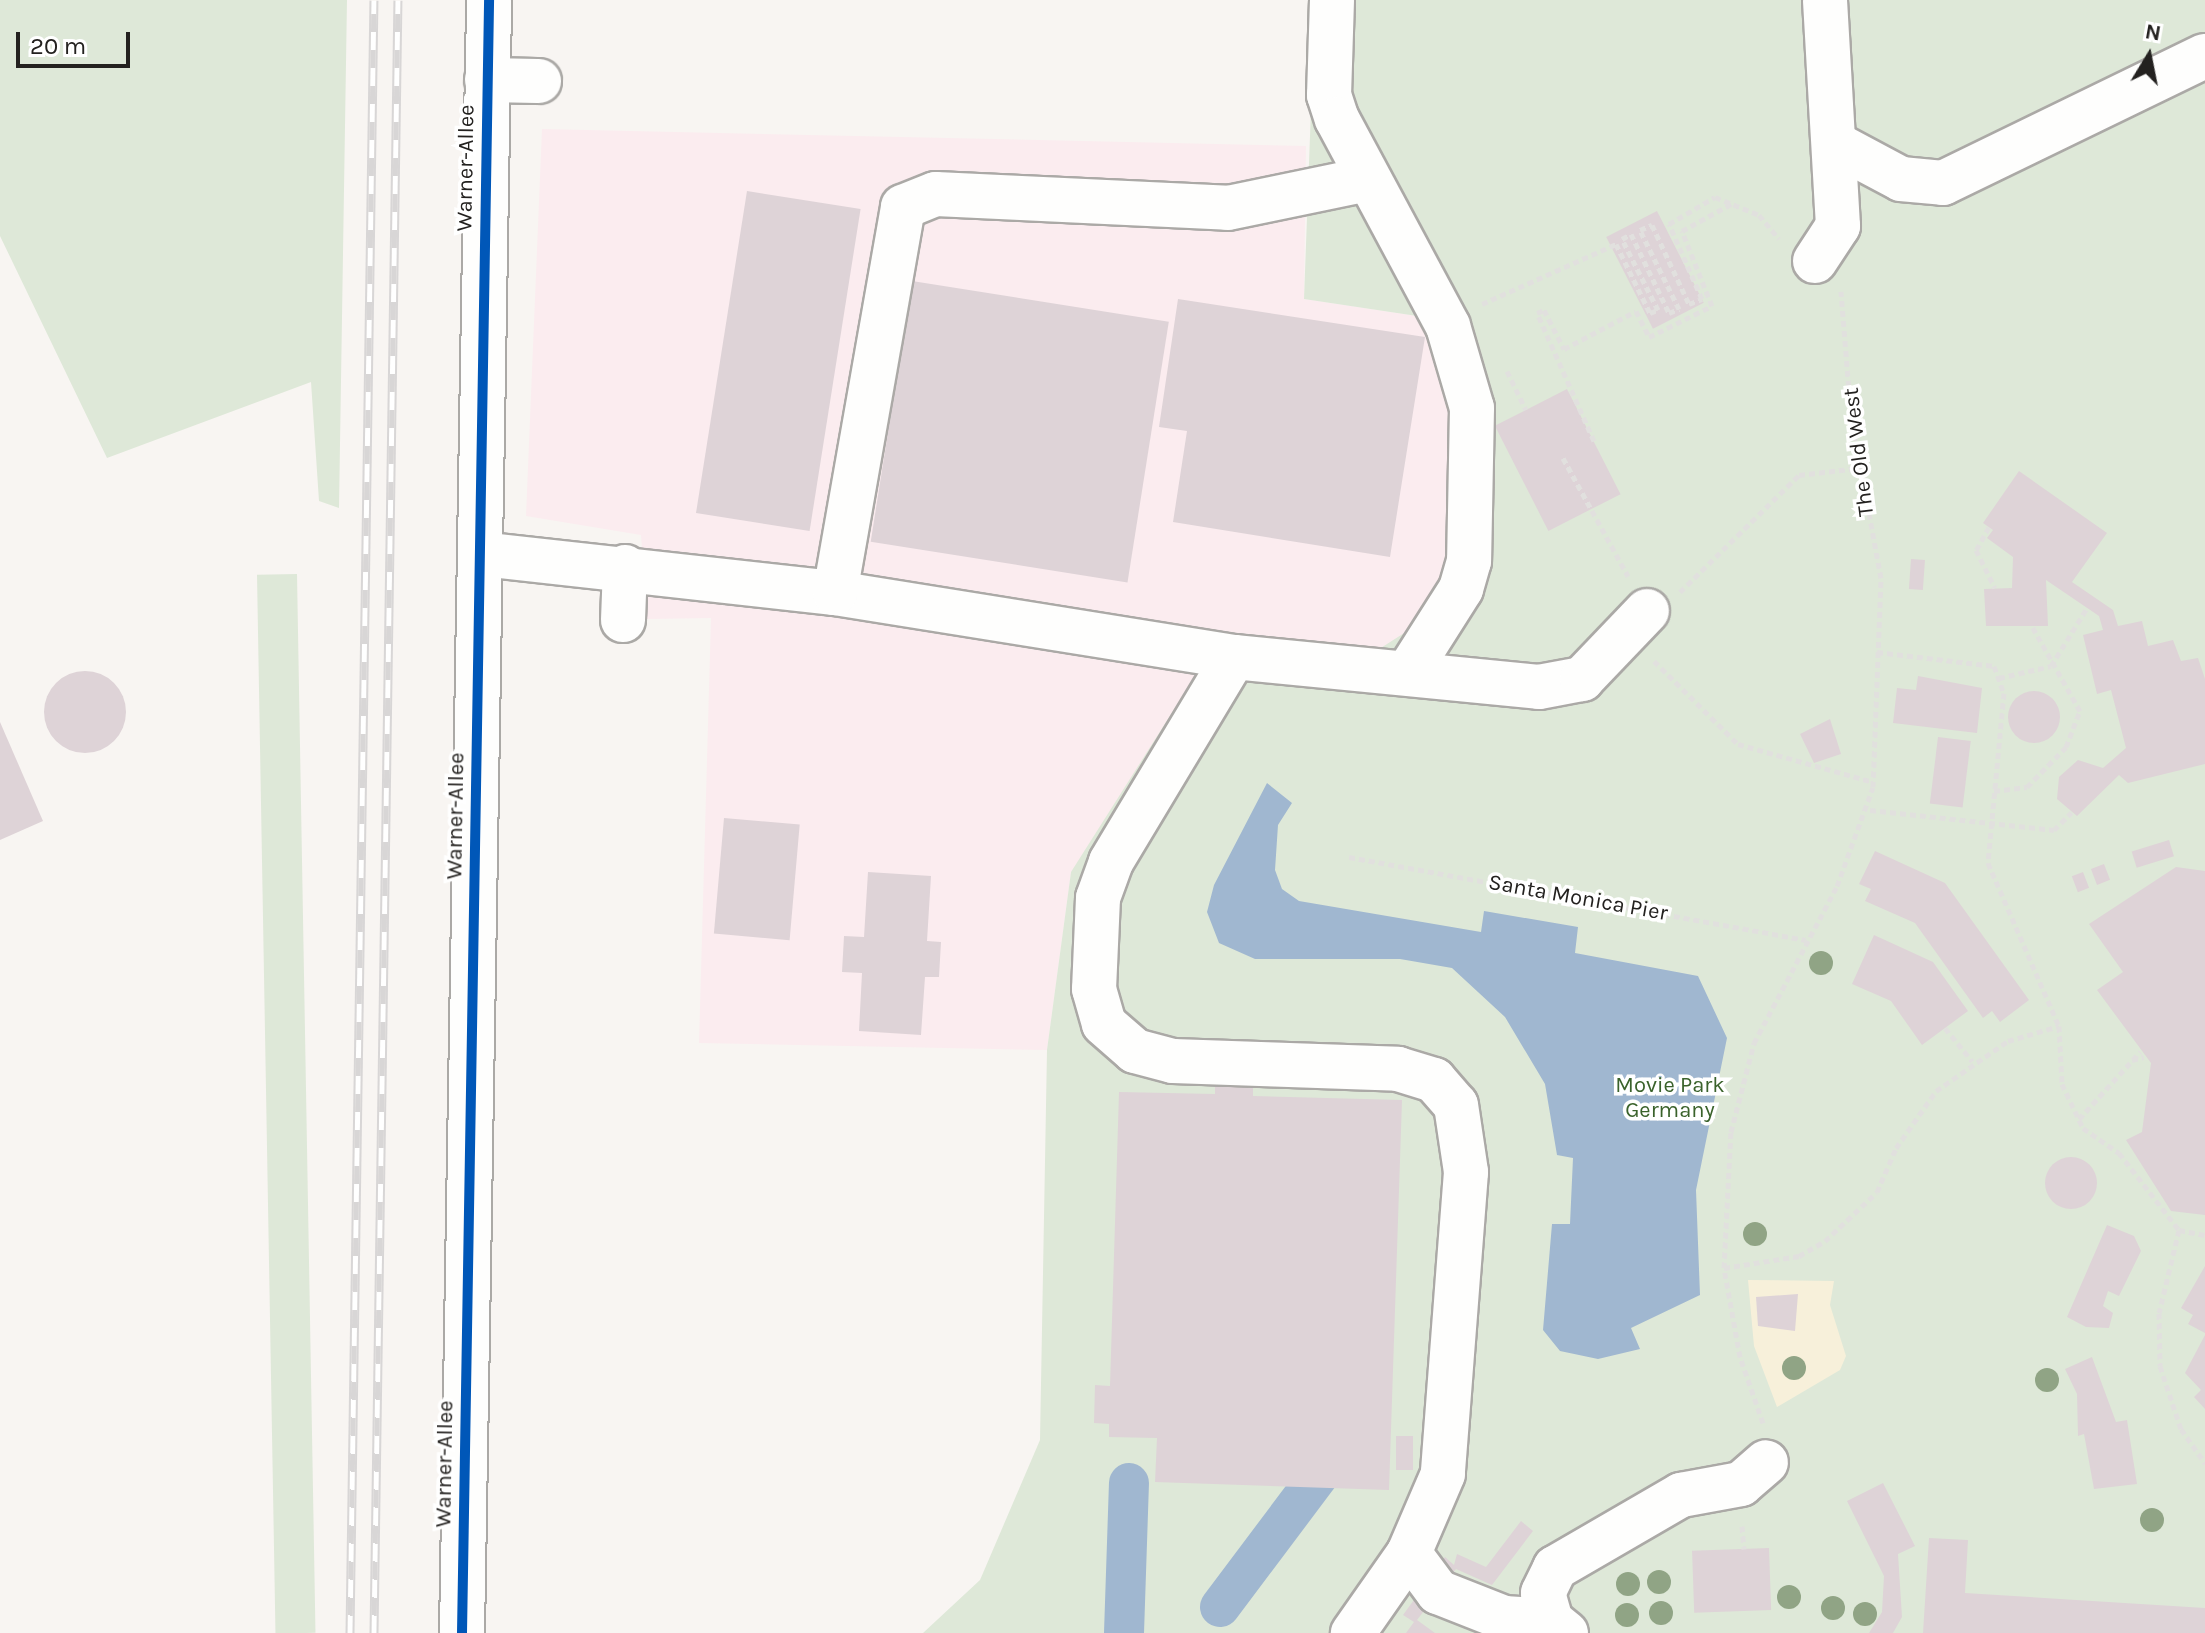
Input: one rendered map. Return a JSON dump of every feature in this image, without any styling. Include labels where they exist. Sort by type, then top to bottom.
[{"type":"street","name":"Warner-Allee","points":[[462,1633],[489,0]]},
{"type":"street","points":[[1332,0],[1329,95],[1368,179],[1448,326],[1472,408],[1469,561],[1461,589],[1409,671]]},
{"type":"street","points":[[1815,261],[1838,226],[1839,146],[1825,0]]},
{"type":"street","points":[[1839,146],[1901,179],[1943,183],[2205,56]]},
{"type":"street","points":[[487,80],[539,81]]},
{"type":"street","points":[[835,593],[903,207],[936,194],[1228,208],[1368,179]]},
{"type":"street","points":[[481,554],[625,567],[835,593],[1234,657],[1409,671],[1539,687],[1582,679],[1647,611]]},
{"type":"street","points":[[623,620],[625,567]]},
{"type":"street","points":[[1234,657],[1111,862],[1098,898],[1094,989],[1104,1024],[1135,1051],[1173,1061],[1398,1069],[1434,1080],[1456,1105],[1466,1172],[1443,1474],[1409,1553],[1353,1633]]},
{"type":"street","points":[[1558,1627],[1543,1593],[1555,1568],[1681,1495],[1741,1484],[1766,1462]]},
{"type":"street","points":[[1409,1553],[1438,1592],[1504,1618],[1558,1627]]},
{"type":"path","points":[[1594,441],[1537,313],[1544,310],[1564,349],[1636,311],[1649,337],[1712,306],[1682,231],[1734,203]]},
{"type":"path","points":[[1500,356],[1526,410]]},
{"type":"path","points":[[1563,458],[1647,611],[1679,592],[1799,475],[1859,468]]},
{"type":"path","points":[[1989,527],[1976,550],[1995,588]]},
{"type":"path","points":[[1999,678],[2051,666],[2087,608]]},
{"type":"path","points":[[1994,791],[2027,787],[2066,747],[2080,711],[2051,666],[2032,626]]},
{"type":"path","points":[[1877,652],[1994,666],[2004,693],[1988,863],[2059,1026],[2062,1084],[2079,1119],[2119,1153],[2140,1186],[2179,1230],[2205,1235]]},
{"type":"path","points":[[1601,659],[1646,653],[1738,744],[1873,782]]},
{"type":"path","points":[[1870,810],[2054,830],[2072,812]]},
{"type":"path","points":[[1760,1413],[1730,1317],[1722,1210],[1740,1091],[1759,1032],[1806,940]]},
{"type":"path","points":[[1724,1268],[1799,1256],[1825,1241],[1877,1192],[1896,1148],[1936,1091],[1972,1061],[2008,1041],[2059,1026]]},
{"type":"path","points":[[1945,1028],[1972,1061]]},
{"type":"path","points":[[2079,1119],[2128,1061],[2140,1052],[2128,1061]]},
{"type":"path","points":[[2140,1186],[2149,1182]]},
{"type":"path","points":[[2179,1230],[2159,1313],[2160,1366],[2181,1429],[2205,1463]]},
{"type":"shaded area","points":[[542,129],[1306,146],[1304,299],[1417,316],[1439,343],[1458,388],[1456,559],[1426,619],[1071,872],[1047,1050],[699,1043],[711,618],[647,619],[641,535],[526,516]]},
{"type":"green space","points":[[0,0],[347,0],[339,508],[319,501],[311,382],[107,458],[0,236]]},
{"type":"green space","name":"Movie Park Germany","points":[[1315,0],[2205,0],[2205,1633],[923,1633],[980,1580],[1040,1440],[1047,1050],[1071,872],[1218,640],[1373,653],[1426,619],[1456,559],[1458,388],[1439,343],[1417,316],[1304,299]]},
{"type":"green space","points":[[297,574],[315,1633],[275,1633],[257,575]]},
{"type":"sand","points":[[1748,1280],[1834,1281],[1830,1305],[1846,1356],[1840,1370],[1777,1407],[1754,1346]]},
{"type":"water","points":[[1267,783],[1292,803],[1278,825],[1275,870],[1282,889],[1299,901],[1481,932],[1484,911],[1578,927],[1575,953],[1698,976],[1727,1038],[1696,1190],[1700,1295],[1631,1328],[1640,1349],[1598,1359],[1560,1351],[1543,1330],[1552,1224],[1570,1224],[1573,1158],[1557,1155],[1545,1084],[1505,1017],[1452,968],[1400,959],[1255,959],[1219,943],[1207,912],[1214,885]]},
{"type":"building","points":[[747,191],[861,209],[810,531],[696,513]]},
{"type":"building","points":[[1657,211],[1704,303],[1653,329],[1606,237]]},
{"type":"building","points":[[912,281],[1169,322],[1128,582],[871,542]]},
{"type":"building","points":[[1178,299],[1425,337],[1390,557],[1173,522],[1187,431],[1159,427]]},
{"type":"building","points":[[1567,389],[1621,494],[1548,531],[1495,426]]},
{"type":"building","points":[[2019,471],[2107,533],[2072,582],[2113,610],[2118,626],[2142,621],[2148,646],[2173,640],[2181,661],[2198,658],[2205,679],[2205,764],[2128,783],[2119,775],[2077,816],[2057,799],[2059,777],[2078,760],[2103,768],[2126,748],[2111,690],[2097,694],[2083,635],[2103,630],[2099,616],[2046,580],[2048,626],[1986,626],[1984,589],[2012,588],[2013,557],[1987,538],[1993,530],[1983,523]]},
{"type":"building","points":[[1911,559],[1925,560],[1923,590],[1909,589]]},
{"type":"building","points":[[85,671],[101,674],[114,683],[123,696],[126,712],[123,728],[114,741],[101,750],[85,753],[69,750],[56,741],[47,728],[44,712],[47,696],[56,683],[69,674]]},
{"type":"building","points":[[1918,676],[1982,688],[1977,733],[1893,723],[1897,688],[1916,690]]},
{"type":"building","points":[[2034,691],[2053,698],[2060,717],[2053,736],[2034,743],[2015,736],[2008,717],[2015,698]]},
{"type":"building","points":[[1830,719],[1841,754],[1814,763],[1800,734]]},
{"type":"building","points":[[0,722],[43,821],[0,840]]},
{"type":"building","points":[[1938,737],[1971,741],[1963,808],[1930,804]]},
{"type":"building","points":[[724,818],[800,825],[790,940],[714,934]]},
{"type":"building","points":[[2169,840],[2174,856],[2137,868],[2132,851]]},
{"type":"building","points":[[1875,851],[1945,883],[2029,1000],[2000,1022],[1992,1011],[1983,1018],[1915,923],[1865,901],[1871,889],[1859,884]]},
{"type":"building","points":[[2104,864],[2110,880],[2097,885],[2091,869]]},
{"type":"building","points":[[2176,867],[2205,871],[2205,1215],[2171,1211],[2126,1140],[2142,1132],[2151,1063],[2097,990],[2123,972],[2089,924]]},
{"type":"building","points":[[868,872],[931,876],[927,941],[941,942],[939,977],[925,977],[921,1035],[859,1031],[862,973],[842,972],[844,936],[864,937]]},
{"type":"building","points":[[2083,872],[2089,888],[2078,892],[2072,876]]},
{"type":"building","points":[[1874,935],[1933,962],[1968,1011],[1922,1045],[1891,1001],[1852,984]]},
{"type":"building","points":[[1215,1079],[1253,1080],[1253,1096],[1402,1100],[1389,1490],[1155,1482],[1157,1438],[1109,1437],[1109,1424],[1094,1423],[1095,1385],[1110,1386],[1119,1092],[1215,1094]]},
{"type":"building","points":[[2071,1157],[2090,1164],[2097,1183],[2090,1202],[2071,1209],[2052,1202],[2045,1183],[2052,1164]]},
{"type":"building","points":[[2107,1225],[2134,1236],[2141,1251],[2119,1296],[2108,1291],[2103,1306],[2113,1313],[2109,1328],[2086,1327],[2067,1317]]},
{"type":"building","points":[[2205,1266],[2205,1333],[2188,1324],[2193,1315],[2181,1308]]},
{"type":"building","points":[[1798,1294],[1795,1331],[1758,1326],[1756,1297]]},
{"type":"building","points":[[2205,1335],[2205,1409],[2194,1397],[2201,1390],[2185,1373]]},
{"type":"building","points":[[2092,1357],[2116,1422],[2127,1420],[2137,1484],[2094,1489],[2084,1434],[2078,1436],[2077,1394],[2065,1369]]},
{"type":"building","points":[[1396,1436],[1413,1436],[1413,1470],[1396,1470]]},
{"type":"building","points":[[1883,1483],[1915,1546],[1898,1554],[1902,1617],[1893,1633],[1869,1633],[1882,1612],[1884,1576],[1847,1501]]},
{"type":"building","points":[[1521,1521],[1533,1531],[1492,1585],[1456,1569],[1417,1620],[1435,1633],[1406,1633],[1414,1622],[1403,1615],[1445,1557],[1454,1565],[1457,1554],[1486,1567]]},
{"type":"building","points":[[1929,1538],[1968,1540],[1965,1593],[2205,1608],[2205,1633],[1923,1633]]},
{"type":"building","points":[[1769,1548],[1771,1610],[1694,1613],[1692,1551]]},
{"type":"waterway","points":[[1220,1607],[1320,1474]]},
{"type":"waterway","points":[[1124,1633],[1129,1483]]},
{"type":"railway","points":[[350,1633],[374,0]]},
{"type":"railway","points":[[374,1633],[398,0]]},
{"type":"cycle path","points":[[462,1633],[489,0]]}]
